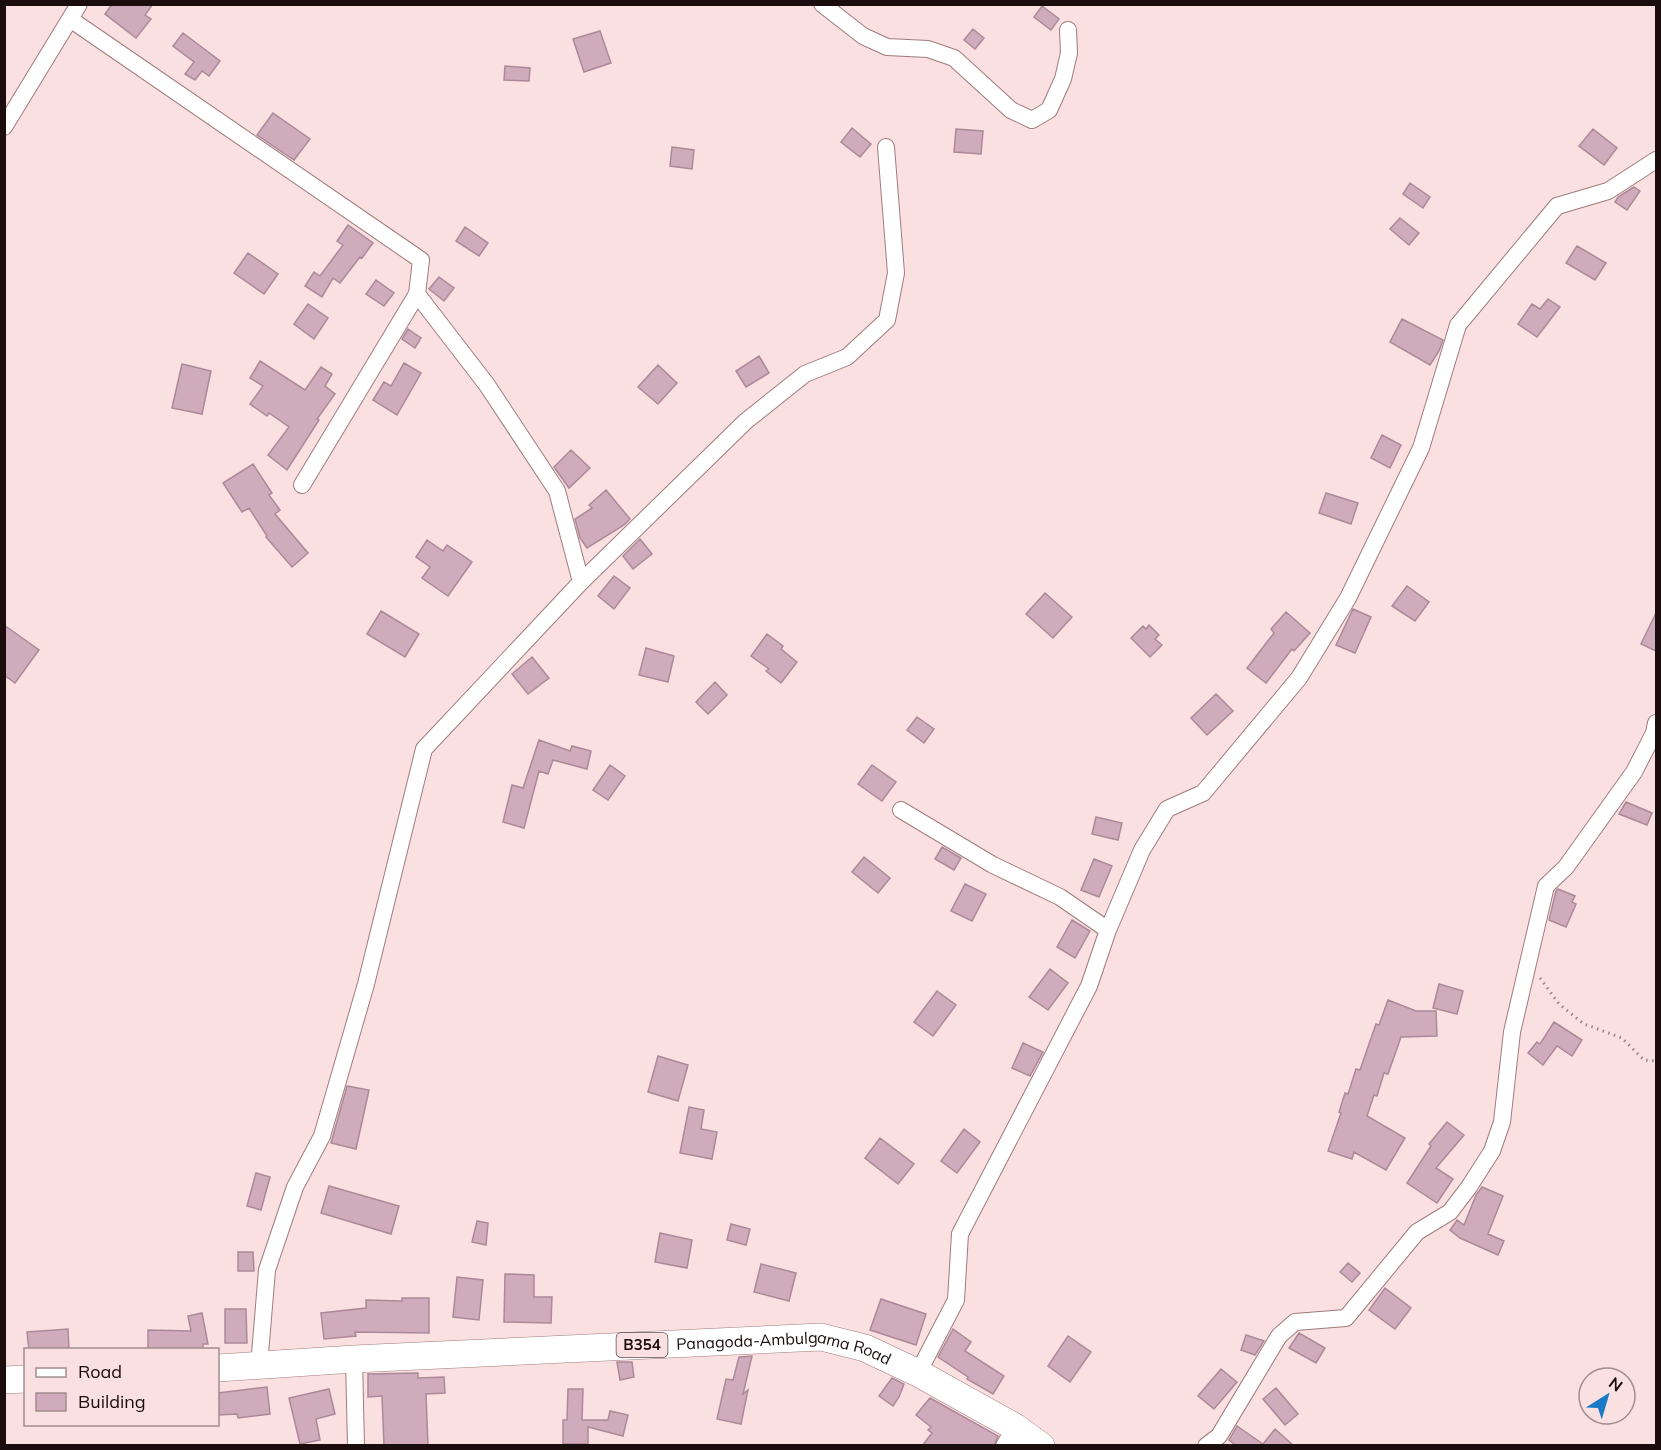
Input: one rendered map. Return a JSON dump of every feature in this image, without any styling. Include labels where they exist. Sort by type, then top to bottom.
[{"type":"main road","name":"Panagoda-Ambulgama Road","points":[[219,1368],[354,1359],[821,1337],[865,1348],[918,1373],[1010,1436],[1041,1446]]},
{"type":"main road","points":[[4,1380],[24,1379]]},
{"type":"street","points":[[822,4],[863,36],[887,48],[928,49],[954,58],[1011,110],[1032,120],[1049,110],[1063,79],[1069,53],[1068,30]]},
{"type":"street","points":[[4,127],[74,11],[421,260],[417,294],[302,485]]},
{"type":"street","points":[[259,1365],[267,1270],[295,1187],[322,1136],[366,984],[424,749],[581,582],[746,421],[805,374],[847,357],[887,320],[896,273],[886,147]]},
{"type":"street","points":[[918,1373],[956,1300],[960,1234],[1089,986],[1108,930],[1142,850],[1167,809],[1203,793],[1299,678],[1348,598],[1421,448],[1458,326],[1557,206],[1608,191],[1656,160]]},
{"type":"street","points":[[417,294],[487,385],[557,490],[581,582]]},
{"type":"street","points":[[1206,1446],[1219,1436],[1279,1336],[1295,1322],[1346,1318],[1417,1232],[1450,1212],[1492,1151],[1502,1122],[1512,1032],[1546,886],[1566,867],[1634,772],[1654,733],[1656,723]]},
{"type":"street","points":[[901,810],[993,865],[1060,897],[1108,930]]},
{"type":"street","points":[[354,1359],[356,1446]]},
{"type":"path","points":[[1528,962],[1559,1004],[1584,1024],[1622,1038],[1644,1060],[1656,1061]]},
{"type":"building","points":[[112,4],[153,4],[145,15],[151,19],[136,38],[105,14]]},
{"type":"building","points":[[1042,6],[1059,19],[1051,30],[1034,17]]},
{"type":"building","points":[[973,29],[984,38],[975,49],[964,40]]},
{"type":"building","points":[[600,31],[611,63],[584,72],[573,39]]},
{"type":"building","points":[[183,33],[220,61],[209,76],[202,71],[195,80],[185,74],[194,62],[173,46]]},
{"type":"building","points":[[505,66],[530,68],[529,81],[504,80]]},
{"type":"building","points":[[273,113],[310,139],[294,160],[257,135]]},
{"type":"building","points":[[852,128],[871,144],[860,157],[841,142]]},
{"type":"building","points":[[956,129],[983,131],[981,154],[954,152]]},
{"type":"building","points":[[1593,129],[1617,148],[1604,165],[1579,146]]},
{"type":"building","points":[[672,147],[694,150],[692,169],[670,166]]},
{"type":"building","points":[[1410,183],[1430,197],[1423,208],[1403,194]]},
{"type":"building","points":[[1634,187],[1640,191],[1627,210],[1615,202],[1618,197]]},
{"type":"building","points":[[1400,218],[1419,233],[1409,245],[1390,229]]},
{"type":"building","points":[[348,225],[373,243],[340,283],[333,278],[322,297],[305,286],[314,272],[320,276],[343,245],[337,241]]},
{"type":"building","points":[[465,227],[488,243],[479,256],[456,241]]},
{"type":"building","points":[[1577,246],[1606,263],[1595,280],[1566,263]]},
{"type":"building","points":[[248,253],[278,274],[264,294],[234,273]]},
{"type":"building","points":[[439,277],[454,288],[444,301],[429,289]]},
{"type":"building","points":[[376,280],[394,293],[384,306],[366,294]]},
{"type":"building","points":[[1548,299],[1560,307],[1537,337],[1518,324],[1532,304],[1540,309]]},
{"type":"building","points":[[308,304],[328,318],[314,339],[294,324]]},
{"type":"building","points":[[1402,319],[1443,340],[1430,365],[1390,342]]},
{"type":"building","points":[[408,329],[421,338],[415,348],[402,339]]},
{"type":"building","points":[[759,356],[769,373],[746,387],[736,371]]},
{"type":"building","points":[[260,361],[305,390],[321,367],[332,374],[325,386],[335,394],[317,419],[319,420],[287,470],[268,455],[289,427],[269,413],[267,416],[250,404],[263,386],[250,378]]},
{"type":"building","points":[[404,363],[421,373],[397,415],[373,400],[384,382],[391,386]]},
{"type":"building","points":[[182,364],[211,371],[202,414],[172,408]]},
{"type":"building","points":[[658,365],[677,383],[658,404],[638,387]]},
{"type":"building","points":[[1382,435],[1401,445],[1390,468],[1371,458]]},
{"type":"building","points":[[571,450],[590,468],[569,488],[554,467]]},
{"type":"building","points":[[253,464],[272,493],[269,495],[280,510],[275,514],[308,553],[292,567],[266,537],[249,508],[242,512],[223,483]]},
{"type":"building","points":[[606,490],[630,519],[587,548],[580,538],[575,519],[592,508],[589,505]]},
{"type":"building","points":[[1326,493],[1358,503],[1351,524],[1319,513]]},
{"type":"building","points":[[640,539],[652,554],[633,569],[623,556]]},
{"type":"building","points":[[427,540],[443,551],[447,545],[472,562],[448,596],[422,578],[430,567],[416,557]]},
{"type":"building","points":[[614,576],[630,588],[614,609],[598,596]]},
{"type":"building","points":[[1407,586],[1429,602],[1415,621],[1392,606]]},
{"type":"building","points":[[1045,593],[1072,617],[1053,638],[1026,614]]},
{"type":"building","points":[[1353,609],[1371,617],[1355,653],[1336,645]]},
{"type":"building","points":[[381,611],[419,634],[405,657],[367,634]]},
{"type":"building","points":[[1286,612],[1310,633],[1294,651],[1292,649],[1266,683],[1247,668],[1274,633],[1271,629]]},
{"type":"building","points":[[1656,613],[1656,651],[1641,644]]},
{"type":"building","points":[[4,625],[39,650],[15,683],[4,675]]},
{"type":"building","points":[[1149,625],[1159,635],[1155,639],[1162,645],[1150,657],[1131,638],[1143,626],[1146,629]]},
{"type":"building","points":[[767,634],[783,646],[781,649],[797,662],[781,683],[766,671],[769,669],[751,656]]},
{"type":"building","points":[[646,648],[674,656],[668,682],[639,675]]},
{"type":"building","points":[[532,657],[549,678],[528,694],[512,674]]},
{"type":"building","points":[[715,682],[727,695],[708,714],[696,702]]},
{"type":"building","points":[[1216,694],[1233,711],[1207,735],[1191,718]]},
{"type":"building","points":[[917,717],[934,729],[924,743],[907,730]]},
{"type":"building","points":[[539,740],[570,751],[572,746],[591,751],[587,769],[553,760],[548,774],[539,771],[524,828],[503,822],[512,785],[523,788]]},
{"type":"building","points":[[610,765],[625,776],[608,800],[593,790]]},
{"type":"building","points":[[872,765],[896,782],[882,801],[858,784]]},
{"type":"building","points":[[1626,802],[1652,813],[1647,825],[1619,814]]},
{"type":"building","points":[[1096,817],[1122,823],[1118,840],[1092,834]]},
{"type":"building","points":[[942,847],[961,858],[954,870],[935,859]]},
{"type":"building","points":[[864,857],[890,878],[878,893],[852,872]]},
{"type":"building","points":[[1094,859],[1112,866],[1099,897],[1081,890]]},
{"type":"building","points":[[965,884],[986,894],[972,921],[951,911]]},
{"type":"building","points":[[1558,889],[1575,896],[1572,902],[1576,904],[1566,927],[1549,920]]},
{"type":"building","points":[[1072,920],[1090,931],[1075,958],[1057,947]]},
{"type":"building","points":[[1050,969],[1068,983],[1048,1010],[1029,997]]},
{"type":"building","points":[[1439,984],[1463,991],[1457,1014],[1433,1008]]},
{"type":"building","points":[[937,991],[956,1005],[933,1036],[914,1022]]},
{"type":"building","points":[[1388,1000],[1416,1011],[1436,1011],[1437,1036],[1401,1037],[1388,1074],[1384,1073],[1377,1096],[1374,1095],[1367,1116],[1405,1138],[1386,1170],[1354,1152],[1352,1159],[1328,1151],[1345,1093],[1348,1094],[1356,1069],[1360,1070],[1376,1024],[1379,1025]]},
{"type":"building","points":[[1554,1022],[1582,1040],[1572,1056],[1557,1046],[1543,1065],[1528,1053],[1537,1042],[1540,1044]]},
{"type":"building","points":[[1023,1043],[1043,1052],[1030,1076],[1012,1068]]},
{"type":"building","points":[[658,1056],[688,1065],[678,1101],[648,1092]]},
{"type":"building","points":[[347,1086],[369,1090],[356,1149],[331,1143]]},
{"type":"building","points":[[689,1107],[704,1110],[701,1129],[717,1132],[712,1159],[680,1153]]},
{"type":"building","points":[[1447,1122],[1464,1135],[1436,1168],[1453,1179],[1437,1203],[1407,1183],[1431,1146],[1429,1144]]},
{"type":"building","points":[[964,1129],[980,1142],[957,1173],[941,1161]]},
{"type":"building","points":[[880,1138],[914,1164],[898,1184],[865,1158]]},
{"type":"building","points":[[256,1173],[270,1177],[261,1210],[247,1206]]},
{"type":"building","points":[[329,1186],[399,1206],[391,1234],[321,1213]]},
{"type":"building","points":[[1482,1187],[1503,1196],[1488,1234],[1504,1241],[1498,1255],[1460,1238],[1450,1230],[1457,1220],[1464,1225],[1476,1195]]},
{"type":"building","points":[[477,1221],[488,1223],[486,1245],[472,1242]]},
{"type":"building","points":[[731,1224],[750,1229],[746,1245],[727,1240]]},
{"type":"building","points":[[660,1233],[692,1240],[687,1268],[655,1262]]},
{"type":"building","points":[[238,1252],[253,1252],[254,1271],[238,1271]]},
{"type":"building","points":[[1348,1263],[1360,1273],[1352,1282],[1340,1272]]},
{"type":"building","points":[[761,1264],[796,1273],[789,1301],[754,1292]]},
{"type":"building","points":[[505,1274],[534,1275],[534,1297],[552,1297],[551,1323],[504,1322]]},
{"type":"building","points":[[457,1277],[483,1280],[479,1320],[453,1317]]},
{"type":"building","points":[[1385,1288],[1411,1308],[1395,1329],[1369,1310]]},
{"type":"building","points":[[402,1298],[429,1298],[429,1333],[355,1332],[356,1336],[324,1339],[321,1313],[366,1308],[366,1300],[402,1301]]},
{"type":"building","points":[[881,1299],[926,1314],[916,1345],[870,1330]]},
{"type":"building","points":[[225,1309],[246,1309],[247,1343],[225,1343]]},
{"type":"building","points":[[202,1313],[208,1344],[203,1344],[203,1348],[148,1348],[148,1330],[191,1331],[188,1316]]},
{"type":"building","points":[[68,1329],[69,1348],[29,1348],[27,1332]]},
{"type":"building","points":[[953,1329],[971,1342],[965,1351],[1004,1376],[993,1394],[967,1379],[968,1377],[938,1357]]},
{"type":"building","points":[[1299,1333],[1325,1348],[1316,1363],[1289,1348]]},
{"type":"building","points":[[1246,1335],[1264,1341],[1255,1355],[1241,1350]]},
{"type":"building","points":[[1068,1336],[1091,1352],[1070,1382],[1048,1366]]},
{"type":"building","points":[[752,1356],[743,1394],[748,1390],[741,1424],[717,1419],[726,1379],[733,1380],[739,1357]]},
{"type":"building","points":[[617,1362],[632,1362],[634,1377],[620,1380]]},
{"type":"building","points":[[1221,1369],[1237,1382],[1214,1409],[1198,1396]]},
{"type":"building","points":[[418,1373],[418,1378],[444,1377],[445,1393],[426,1394],[428,1446],[384,1446],[382,1396],[368,1397],[368,1374]]},
{"type":"building","points":[[892,1378],[904,1384],[893,1406],[879,1396]]},
{"type":"building","points":[[267,1387],[270,1414],[238,1418],[237,1414],[219,1415],[219,1393]]},
{"type":"building","points":[[1276,1388],[1298,1414],[1285,1425],[1263,1399]]},
{"type":"building","points":[[329,1389],[335,1414],[316,1419],[320,1440],[300,1444],[289,1398]]},
{"type":"building","points":[[568,1389],[583,1389],[582,1420],[608,1420],[610,1411],[628,1415],[623,1436],[588,1427],[588,1444],[563,1444],[563,1420],[567,1420]]},
{"type":"building","points":[[930,1398],[998,1436],[994,1446],[922,1446],[932,1433],[928,1430],[931,1427],[916,1415]]},
{"type":"building","points":[[1237,1426],[1263,1444],[1275,1429],[1294,1446],[1237,1446],[1229,1440]]}]
